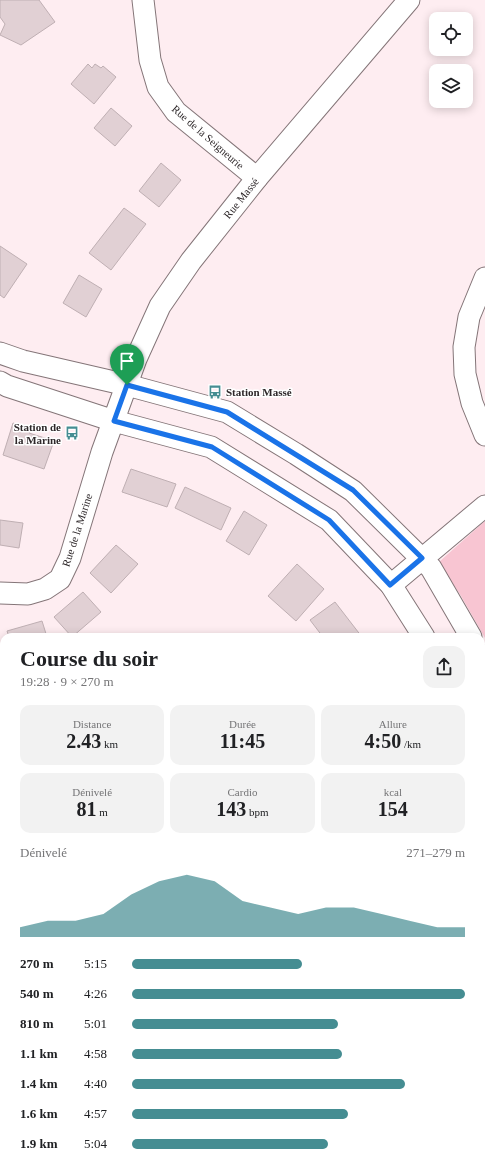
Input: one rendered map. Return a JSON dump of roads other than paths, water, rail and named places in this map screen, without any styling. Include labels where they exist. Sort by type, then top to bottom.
[{"type":"street","name":"Rue de la Seigneurie","points":[[143,0],[150,60],[158,87],[176,112],[257,178]]},
{"type":"street","name":"Rue Massé","points":[[114,421],[136,359],[160,306],[191,261],[257,178],[409,0]]},
{"type":"street","points":[[485,278],[469,317],[464,347],[465,374],[472,404],[485,435]]},
{"type":"street","points":[[0,352],[23,361],[127,385],[227,412],[353,490],[431,568],[469,633]]},
{"type":"street","points":[[0,382],[7,386],[114,421],[212,447],[329,520],[390,585],[421,633]]},
{"type":"street","name":"Rue de la Marine","points":[[0,593],[28,594],[45,588],[60,579],[70,558],[102,452],[114,421]]},
{"type":"street","points":[[390,585],[485,506]]},
{"type":"place","name":"Station Massé","points":[[215,392]]},
{"type":"place","name":"Station de la Marine","points":[[72,433]]}]
